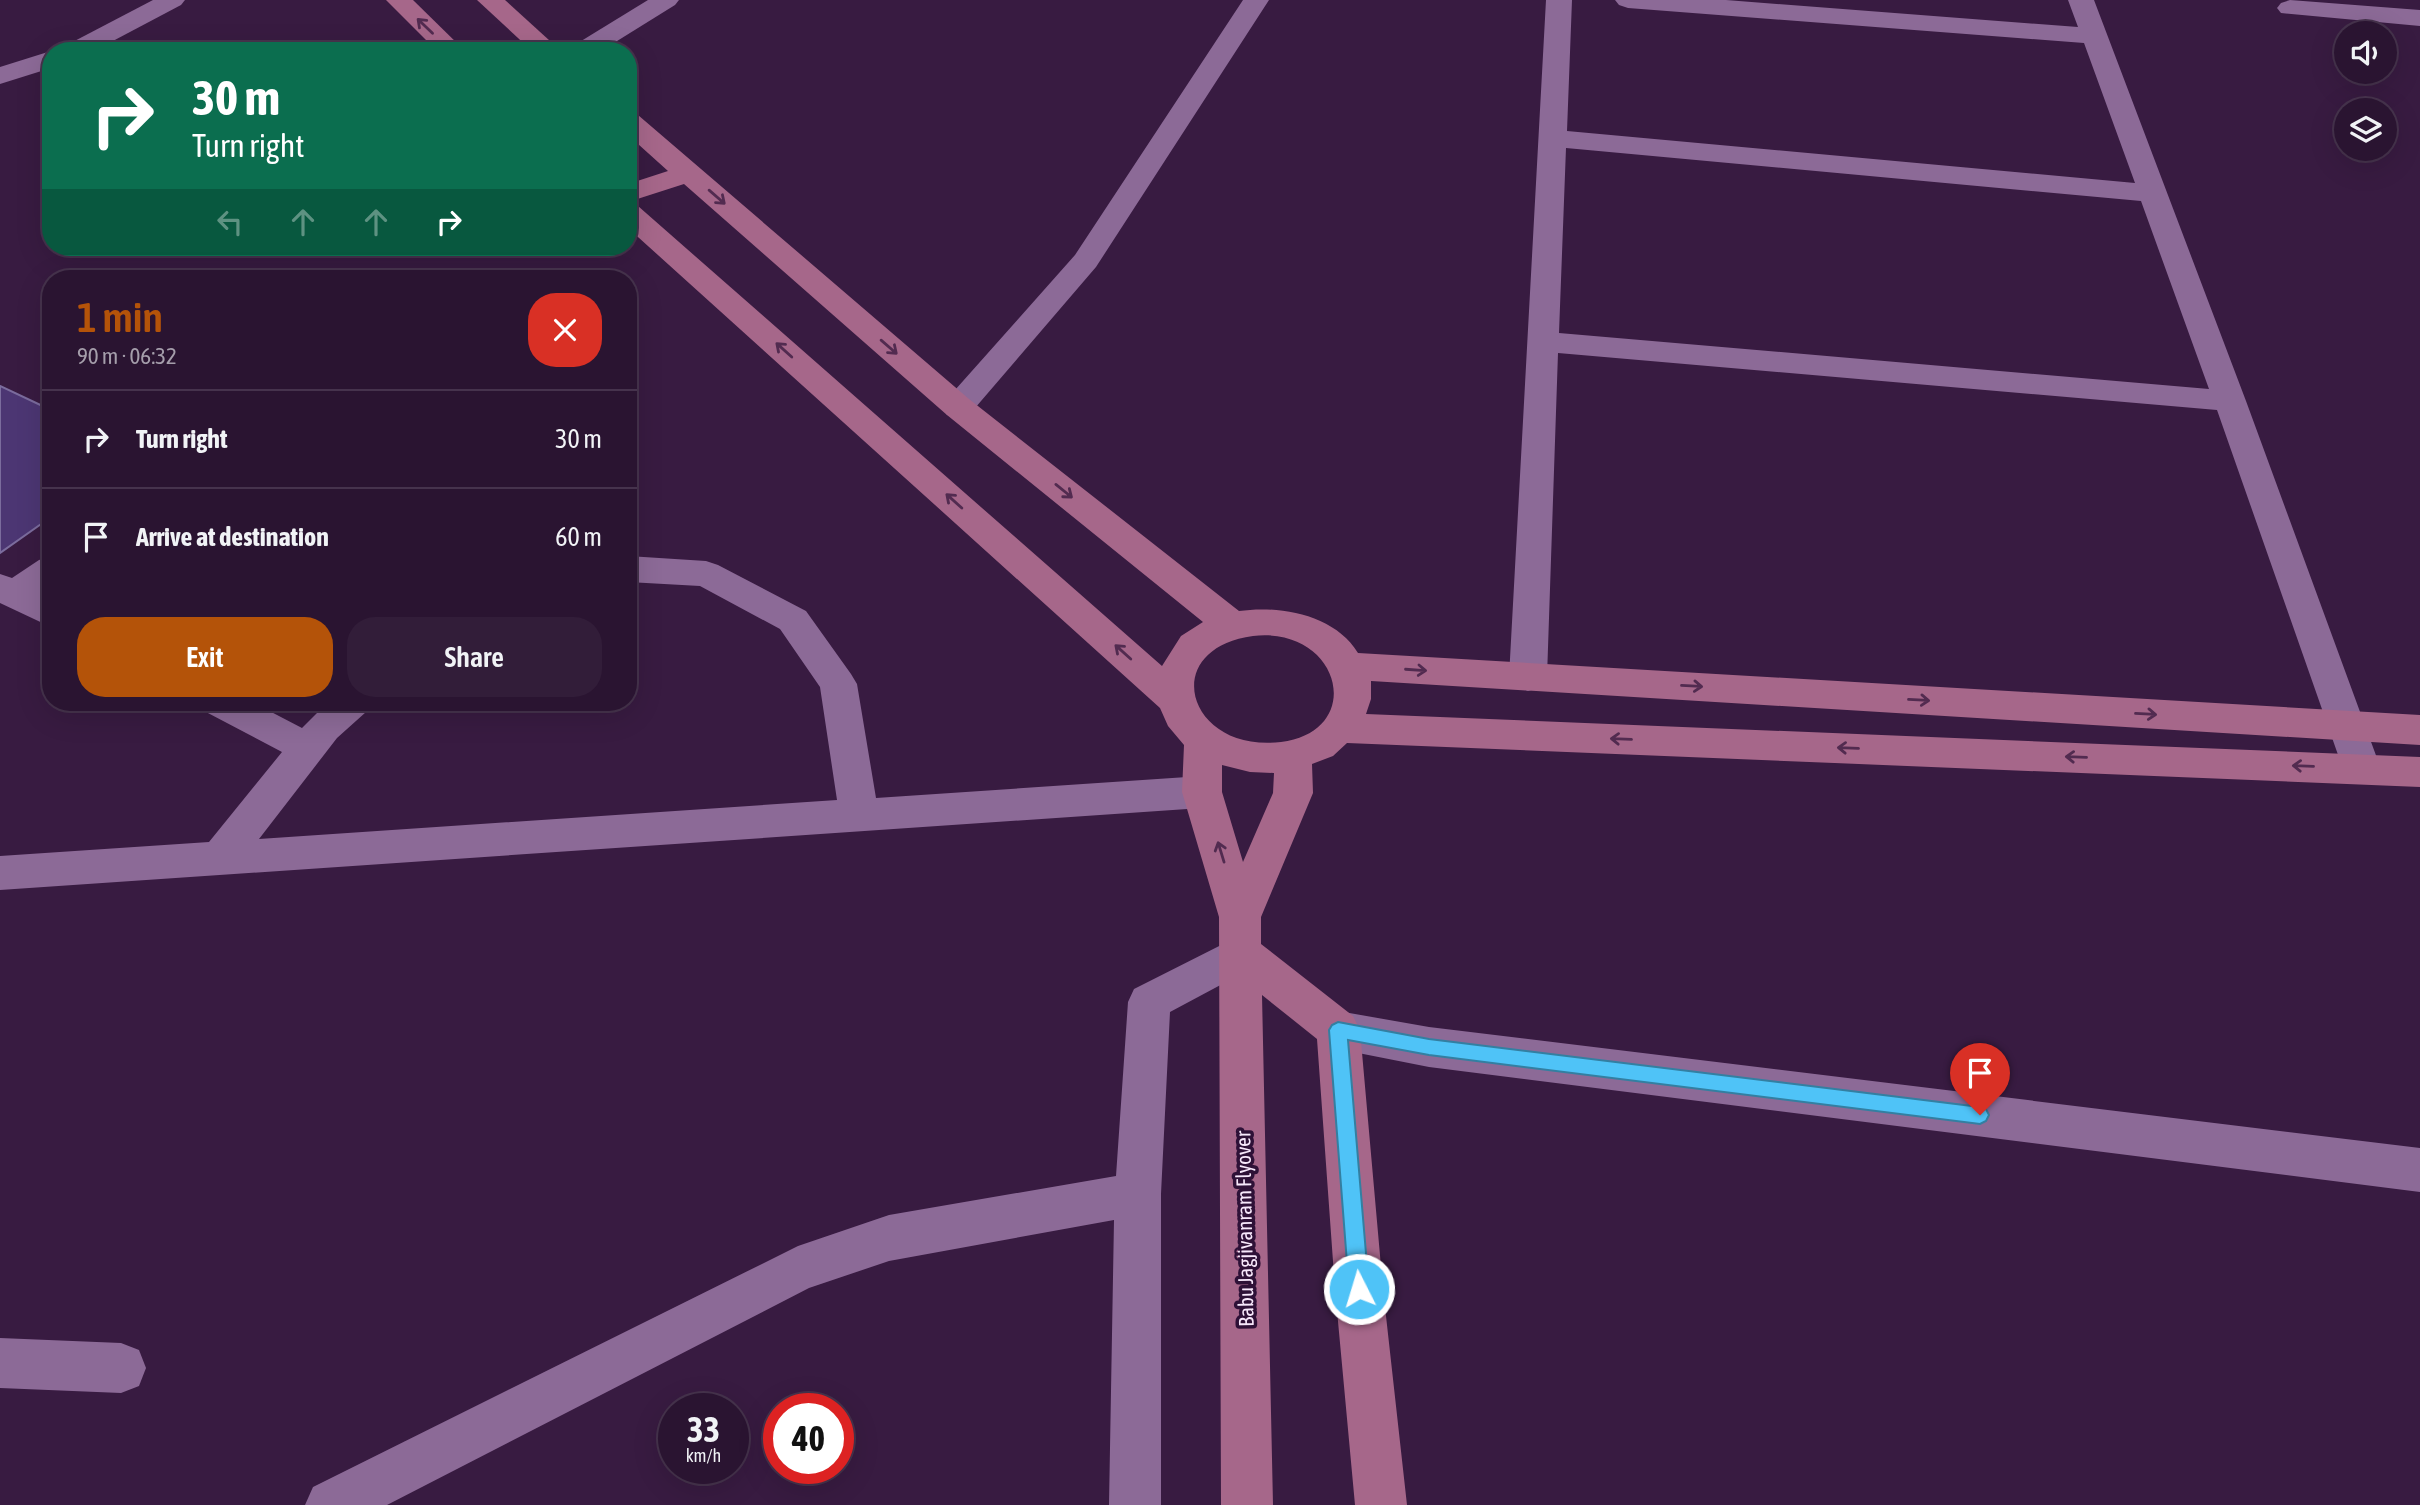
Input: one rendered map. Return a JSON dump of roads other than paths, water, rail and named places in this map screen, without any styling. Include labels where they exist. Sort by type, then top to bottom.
[{"type":"main road","points":[[400,0],[443,42]]},
{"type":"main road","points":[[490,0],[538,42]]},
{"type":"main road","points":[[637,129],[958,407],[1232,625]]},
{"type":"main road","points":[[637,191],[689,173]]},
{"type":"main road","points":[[637,220],[1174,698],[1184,721],[1203,740],[1230,754],[1262,759],[1293,755],[1321,744],[1340,728],[1352,708],[1354,687],[1348,666],[1333,647],[1312,633],[1286,624],[1259,622],[1232,625],[1208,636],[1187,653],[1176,674],[1174,698]]},
{"type":"main road","points":[[1348,666],[2420,730]]},
{"type":"main road","points":[[1340,728],[2420,772]]},
{"type":"main road","points":[[1203,740],[1202,792],[1241,935],[1338,1030],[1359,1289],[1381,1505]]},
{"type":"main road","points":[[1241,935],[1293,793],[1293,755]]},
{"type":"main road","name":"Babu Jagjivanram Flyover","points":[[1241,935],[1247,1505]]},
{"type":"street","points":[[91,42],[172,0]]},
{"type":"street","points":[[597,42],[666,0]]},
{"type":"street","points":[[958,407],[1086,261],[1256,0]]},
{"type":"street","points":[[1528,677],[1559,0]]},
{"type":"street","points":[[1628,0],[2094,36]]},
{"type":"street","points":[[2081,0],[2230,401],[2362,769]]},
{"type":"street","points":[[2290,8],[2413,17]]},
{"type":"street","points":[[0,76],[42,62]]},
{"type":"street","points":[[1552,138],[2151,193]]},
{"type":"street","points":[[1545,342],[2230,401]]},
{"type":"street","points":[[637,570],[706,574],[793,620],[838,684],[859,814]]},
{"type":"street","points":[[7,591],[42,574]]},
{"type":"street","points":[[7,591],[42,609]]},
{"type":"street","points":[[236,711],[307,748]]},
{"type":"street","points":[[220,858],[307,748],[343,711]]},
{"type":"street","points":[[0,873],[1202,792]]},
{"type":"street","points":[[1135,1505],[1138,1194],[1149,1002],[1241,935]]},
{"type":"street","points":[[1338,1030],[1429,1047],[2420,1170]]},
{"type":"street","points":[[331,1505],[457,1444],[798,1269],[889,1238],[1138,1194]]},
{"type":"street","points":[[0,1363],[121,1368]]}]
